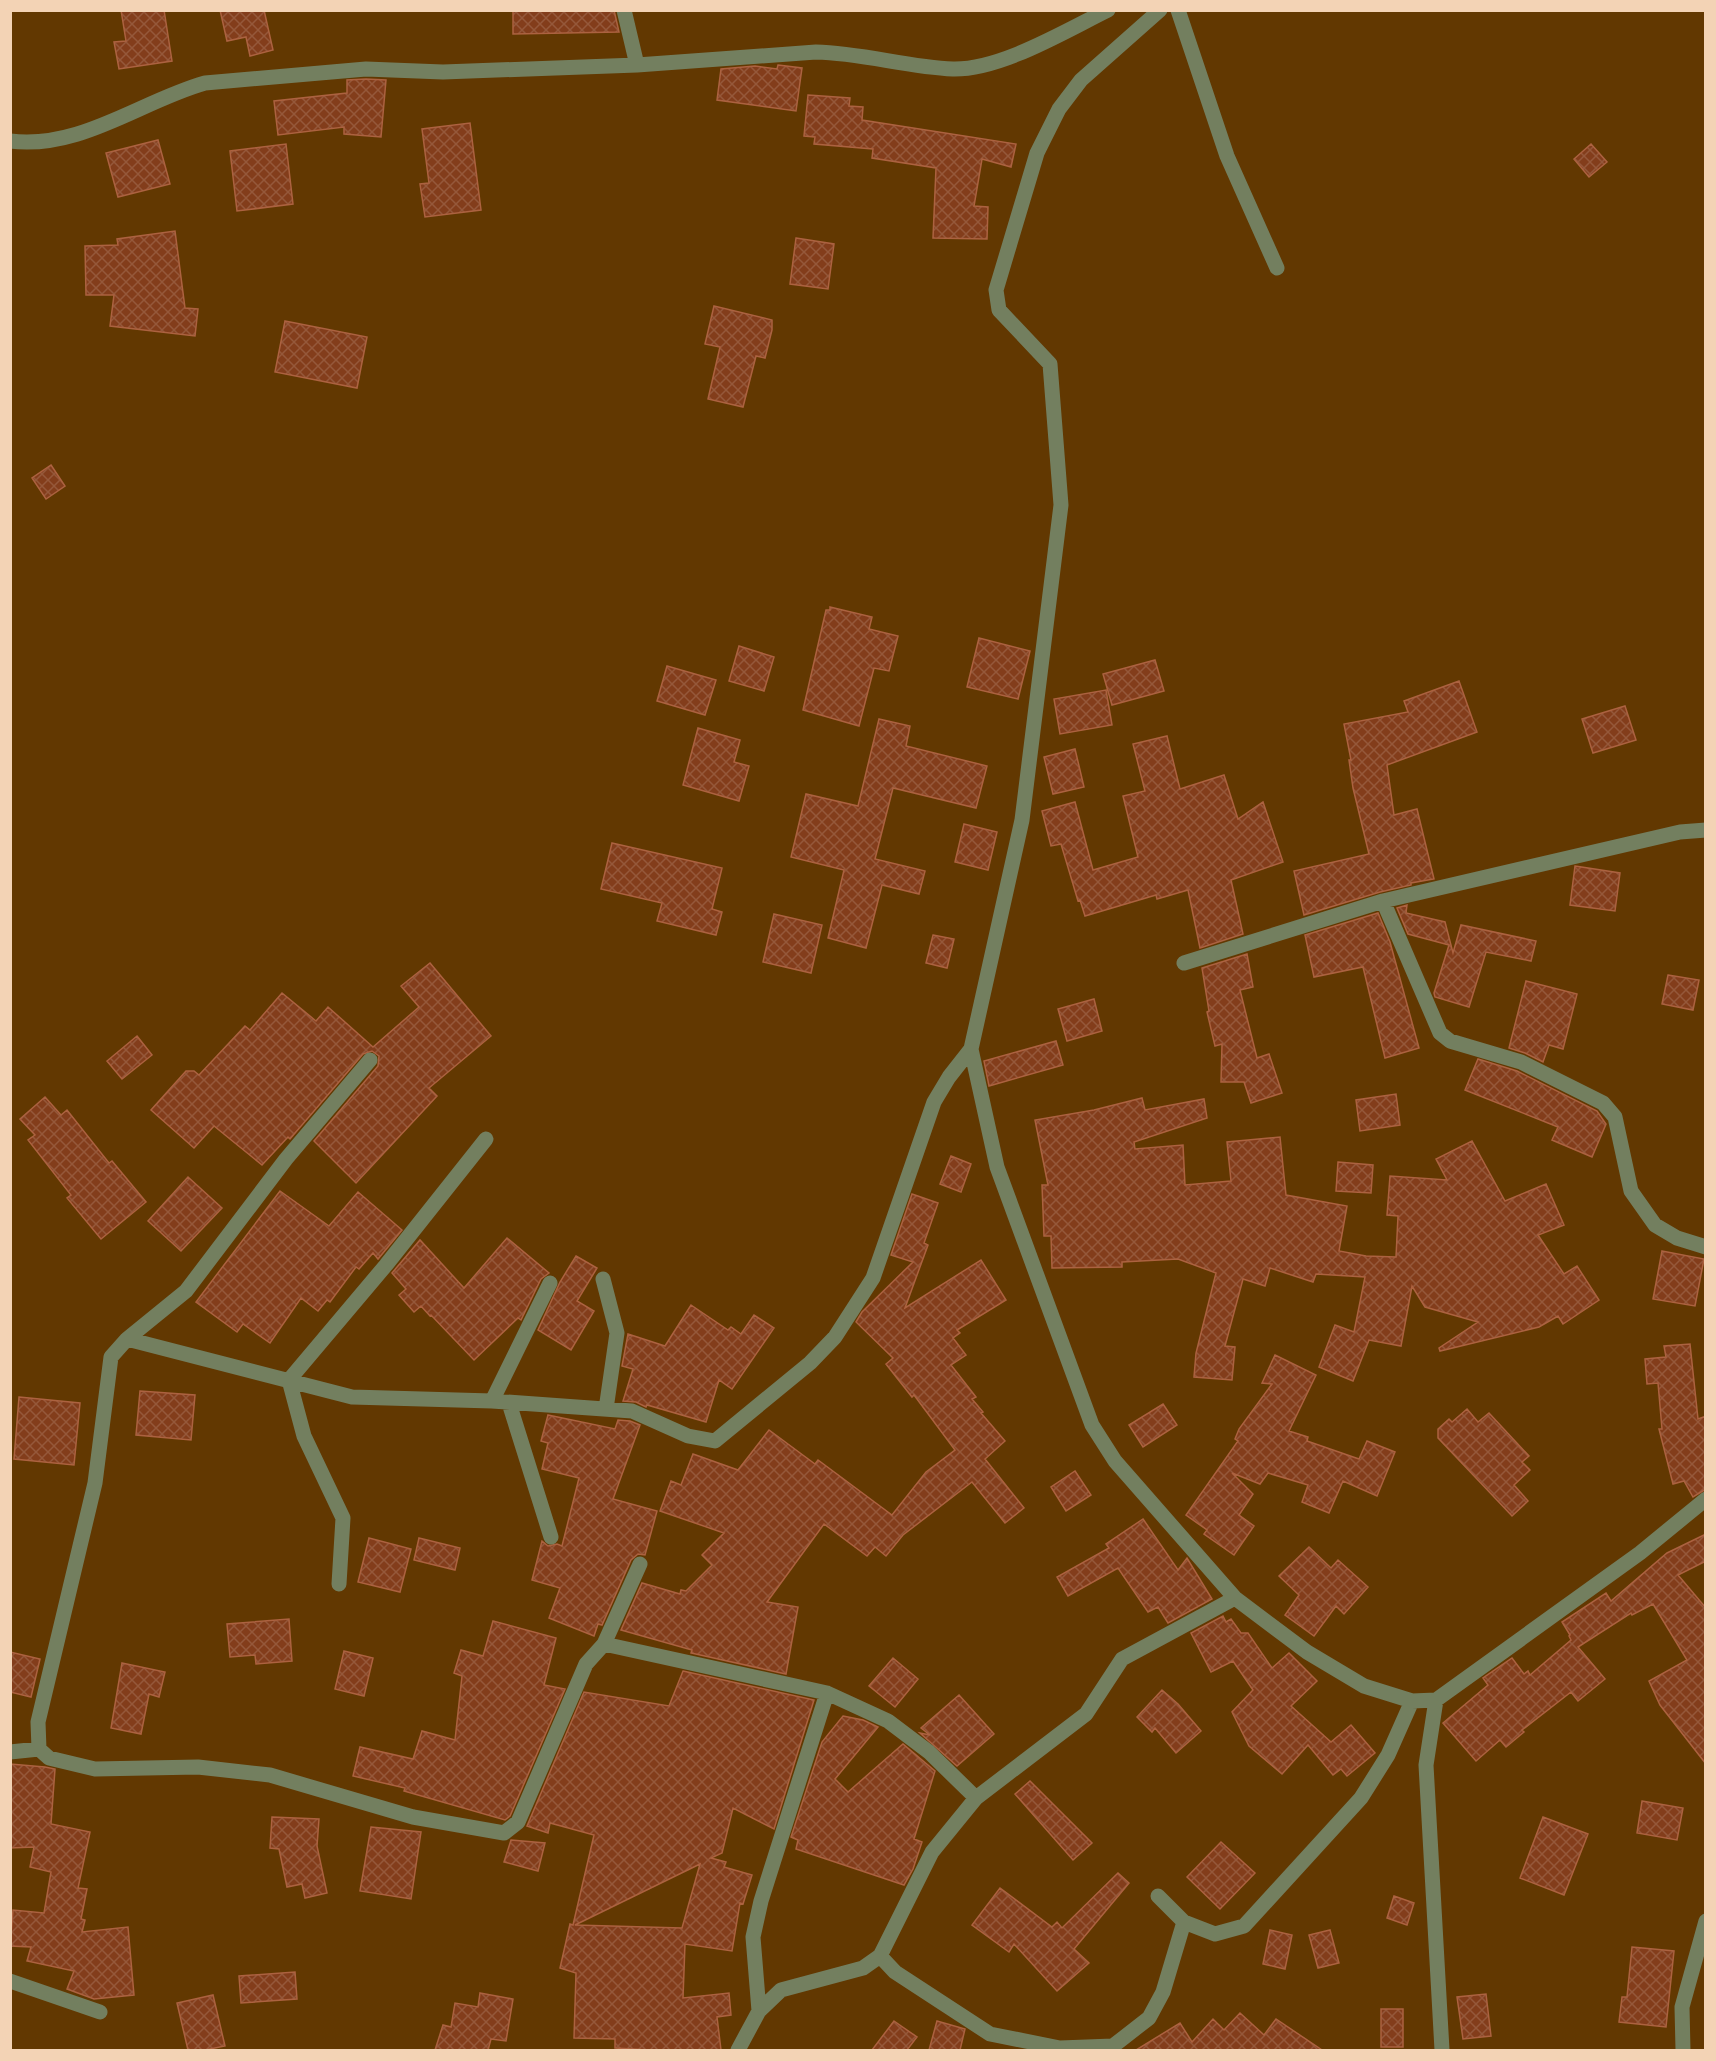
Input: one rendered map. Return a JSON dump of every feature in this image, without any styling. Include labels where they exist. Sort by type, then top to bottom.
[{"type":"street","points":[[624,10],[637,65]]},
{"type":"street","points":[[10,141],[40,141],[73,135],[100,126],[183,89],[205,83],[366,69],[443,72],[637,65],[816,52],[840,53],[954,69],[974,67],[993,63],[1108,10]]},
{"type":"street","points":[[1160,10],[1082,80],[1059,109],[1037,153],[996,290],[999,310],[1050,364],[1061,505],[1023,820],[971,1050],[997,1167],[1092,1425],[1115,1461],[1235,1598],[1307,1652],[1364,1686],[1412,1701],[1436,1700],[1640,1553],[1706,1499]]},
{"type":"street","points":[[1178,10],[1227,156],[1277,268]]},
{"type":"street","points":[[1184,963],[1383,901],[1680,832],[1706,830]]},
{"type":"street","points":[[1383,901],[1440,1033],[1450,1041],[1521,1062],[1603,1103],[1615,1117],[1632,1191],[1655,1225],[1677,1238],[1706,1247]]},
{"type":"street","points":[[127,1339],[352,1397],[492,1401],[632,1411],[688,1436],[715,1441],[810,1363],[835,1337],[873,1278],[934,1102],[949,1077],[971,1050]]},
{"type":"street","points":[[370,1060],[286,1159],[186,1291],[127,1339],[111,1357],[95,1484],[38,1722],[39,1749],[49,1758],[95,1769],[198,1767],[270,1775],[413,1817],[504,1833],[518,1822],[586,1664],[604,1644],[640,1564]]},
{"type":"street","points":[[289,1380],[386,1265],[486,1139]]},
{"type":"street","points":[[603,1279],[617,1333],[606,1408]]},
{"type":"street","points":[[492,1401],[550,1283]]},
{"type":"street","points":[[289,1380],[304,1436],[343,1518],[339,1584]]},
{"type":"street","points":[[509,1403],[551,1537]]},
{"type":"street","points":[[738,2050],[759,2011],[781,1990],[863,1968],[879,1956],[932,1852],[976,1798],[1086,1714],[1122,1659],[1235,1598]]},
{"type":"street","points":[[604,1644],[827,1693],[888,1721],[929,1752],[976,1798]]},
{"type":"street","points":[[759,2011],[753,1937],[759,1910],[827,1693]]},
{"type":"street","points":[[1436,1700],[1426,1765],[1442,2050]]},
{"type":"street","points":[[1158,1896],[1184,1922],[1215,1934],[1244,1926],[1362,1798],[1388,1755],[1412,1701]]},
{"type":"street","points":[[10,1752],[39,1749]]},
{"type":"street","points":[[1683,2050],[1682,2007],[1706,1921]]},
{"type":"street","points":[[879,1956],[894,1972],[990,2034],[1060,2048],[1113,2046],[1149,2018],[1163,1992],[1184,1922]]},
{"type":"street","points":[[10,1981],[100,2012]]},
{"type":"building","points":[[121,10],[164,10],[172,61],[119,69],[114,42],[126,41]]},
{"type":"building","points":[[220,10],[264,10],[273,50],[250,56],[246,37],[227,41]]},
{"type":"building","points":[[513,10],[614,10],[619,32],[513,34]]},
{"type":"building","points":[[778,65],[802,68],[796,111],[717,100],[721,69],[755,66],[777,69]]},
{"type":"building","points":[[347,80],[386,80],[381,137],[344,134],[344,127],[278,135],[274,101],[347,93]]},
{"type":"building","points":[[808,95],[850,98],[849,106],[863,107],[862,120],[1016,144],[1011,167],[982,159],[974,206],[988,207],[987,239],[933,238],[936,168],[872,158],[873,149],[814,144],[815,137],[804,136]]},
{"type":"building","points":[[470,123],[481,210],[425,217],[420,184],[429,183],[422,129]]},
{"type":"building","points":[[158,140],[170,184],[118,197],[106,153]]},
{"type":"building","points":[[286,144],[293,204],[237,211],[230,151]]},
{"type":"building","points":[[1591,144],[1607,162],[1589,177],[1574,159]]},
{"type":"building","points":[[175,231],[185,308],[198,309],[195,336],[110,326],[114,295],[86,295],[85,246],[118,245],[117,239]]},
{"type":"building","points":[[796,238],[834,244],[828,289],[790,284]]},
{"type":"building","points":[[714,306],[772,320],[772,330],[765,358],[756,356],[743,407],[708,399],[720,347],[705,344]]},
{"type":"building","points":[[285,321],[367,337],[357,388],[275,372]]},
{"type":"building","points":[[51,465],[65,486],[46,499],[32,478]]},
{"type":"building","points":[[830,607],[872,617],[869,629],[898,636],[889,671],[874,668],[859,726],[803,710],[826,610],[830,610]]},
{"type":"building","points":[[979,638],[1030,651],[1018,699],[967,687]]},
{"type":"building","points":[[739,646],[774,657],[764,691],[729,681]]},
{"type":"building","points":[[1155,660],[1164,691],[1112,705],[1103,674]]},
{"type":"building","points":[[667,666],[716,680],[705,715],[657,701]]},
{"type":"building","points":[[1459,681],[1477,732],[1387,765],[1394,815],[1417,809],[1434,879],[1411,883],[1411,885],[1304,915],[1294,871],[1369,854],[1353,788],[1349,760],[1351,760],[1344,724],[1408,712],[1404,701]]},
{"type":"building","points":[[1106,690],[1112,725],[1060,734],[1054,699]]},
{"type":"building","points":[[1625,706],[1636,740],[1593,753],[1582,719]]},
{"type":"building","points":[[879,719],[910,726],[906,746],[987,766],[976,808],[893,788],[875,859],[925,871],[919,894],[882,885],[866,948],[828,938],[844,870],[791,857],[806,794],[858,806]]},
{"type":"building","points":[[698,728],[740,740],[734,762],[749,766],[739,801],[683,785]]},
{"type":"building","points":[[1167,736],[1180,789],[1224,775],[1238,819],[1263,802],[1283,862],[1231,880],[1243,934],[1200,948],[1188,890],[1157,899],[1156,895],[1085,916],[1080,900],[1078,901],[1061,844],[1051,846],[1042,811],[1075,802],[1093,870],[1138,857],[1123,796],[1145,791],[1133,744]]},
{"type":"building","points":[[1075,749],[1084,787],[1053,794],[1044,757]]},
{"type":"building","points":[[964,824],[997,832],[988,870],[955,862]]},
{"type":"building","points":[[612,843],[722,868],[712,909],[722,912],[716,935],[657,921],[662,903],[601,889]]},
{"type":"building","points":[[1575,866],[1620,873],[1615,911],[1570,905]]},
{"type":"building","points":[[1407,905],[1406,913],[1445,922],[1453,953],[1461,925],[1536,941],[1531,961],[1486,952],[1469,1007],[1435,997],[1434,993],[1449,945],[1408,934],[1397,908]]},
{"type":"building","points":[[1378,913],[1390,942],[1419,1048],[1385,1058],[1363,967],[1314,977],[1305,935]]},
{"type":"building","points":[[774,914],[822,925],[811,973],[763,962]]},
{"type":"building","points":[[933,935],[954,939],[947,968],[926,963]]},
{"type":"building","points":[[1247,954],[1253,987],[1240,990],[1257,1058],[1269,1054],[1282,1093],[1251,1103],[1244,1082],[1221,1082],[1222,1044],[1215,1046],[1207,1012],[1209,1011],[1202,968]]},
{"type":"building","points":[[430,963],[491,1036],[429,1088],[437,1096],[356,1183],[314,1141],[378,1066],[379,1056],[372,1051],[363,1054],[290,1139],[288,1137],[262,1165],[214,1126],[194,1148],[151,1110],[186,1071],[194,1071],[199,1075],[245,1026],[250,1030],[282,993],[316,1021],[328,1007],[373,1047],[419,1007],[401,986]]},
{"type":"building","points":[[1668,975],[1699,980],[1693,1010],[1662,1004]]},
{"type":"building","points":[[1526,981],[1577,994],[1563,1049],[1549,1045],[1543,1062],[1509,1048]]},
{"type":"building","points":[[1094,999],[1102,1031],[1067,1041],[1058,1009]]},
{"type":"building","points":[[137,1036],[152,1055],[122,1079],[107,1061]]},
{"type":"building","points":[[1056,1041],[1063,1065],[989,1086],[984,1061]]},
{"type":"building","points":[[1478,1059],[1517,1071],[1597,1111],[1606,1124],[1592,1157],[1552,1140],[1558,1127],[1465,1090]]},
{"type":"building","points":[[1396,1094],[1400,1125],[1360,1131],[1356,1100]]},
{"type":"building","points":[[45,1097],[61,1115],[67,1110],[109,1163],[112,1161],[146,1202],[101,1239],[67,1198],[71,1195],[28,1140],[35,1135],[20,1119]]},
{"type":"building","points":[[1142,1098],[1145,1110],[1204,1099],[1207,1118],[1134,1142],[1135,1149],[1183,1145],[1185,1185],[1231,1181],[1227,1142],[1280,1137],[1286,1195],[1347,1206],[1339,1251],[1366,1256],[1396,1257],[1398,1216],[1387,1215],[1390,1176],[1447,1180],[1436,1159],[1472,1141],[1505,1201],[1546,1184],[1564,1225],[1538,1235],[1564,1274],[1577,1266],[1599,1300],[1563,1324],[1558,1316],[1539,1327],[1440,1351],[1439,1348],[1478,1322],[1425,1307],[1412,1286],[1401,1346],[1369,1340],[1353,1381],[1319,1367],[1335,1325],[1354,1332],[1365,1277],[1316,1274],[1313,1282],[1270,1268],[1265,1286],[1243,1279],[1225,1346],[1235,1347],[1232,1380],[1194,1377],[1196,1353],[1216,1273],[1178,1259],[1122,1262],[1122,1267],[1052,1268],[1051,1236],[1044,1236],[1042,1185],[1048,1185],[1035,1120],[1094,1110]]},
{"type":"building","points":[[951,1156],[971,1164],[961,1192],[940,1184]]},
{"type":"building","points":[[1338,1162],[1373,1165],[1371,1193],[1336,1191]]},
{"type":"building","points":[[188,1177],[222,1208],[181,1251],[148,1221]]},
{"type":"building","points":[[280,1191],[329,1226],[358,1192],[402,1230],[378,1259],[373,1253],[359,1269],[356,1267],[330,1302],[327,1300],[318,1311],[301,1298],[270,1343],[243,1324],[237,1332],[196,1302]]},
{"type":"building","points":[[912,1194],[938,1203],[924,1243],[928,1245],[905,1308],[981,1260],[1006,1300],[957,1330],[960,1333],[953,1338],[966,1355],[951,1365],[976,1397],[972,1399],[983,1412],[981,1413],[1005,1441],[985,1459],[1024,1508],[1005,1523],[972,1482],[903,1535],[886,1556],[875,1547],[867,1556],[824,1524],[767,1602],[798,1607],[786,1674],[691,1653],[692,1650],[621,1630],[642,1583],[680,1594],[681,1590],[686,1591],[712,1565],[702,1555],[724,1533],[660,1511],[671,1481],[681,1485],[693,1454],[738,1470],[769,1430],[815,1464],[818,1460],[892,1515],[926,1472],[955,1450],[914,1395],[912,1397],[886,1364],[893,1358],[856,1322],[862,1312],[913,1262],[891,1255]]},
{"type":"building","points":[[507,1238],[549,1273],[541,1279],[521,1320],[518,1318],[474,1360],[421,1306],[414,1312],[399,1295],[406,1289],[392,1273],[420,1240],[464,1288]]},
{"type":"building","points":[[1662,1251],[1704,1259],[1695,1306],[1653,1299]]},
{"type":"building","points":[[576,1256],[597,1268],[577,1301],[594,1311],[571,1350],[538,1330],[560,1282]]},
{"type":"building","points":[[691,1305],[728,1330],[731,1327],[741,1334],[754,1315],[774,1328],[732,1389],[719,1380],[706,1422],[647,1405],[646,1407],[636,1402],[623,1401],[633,1369],[622,1366],[628,1334],[665,1346]]},
{"type":"building","points":[[1690,1344],[1698,1419],[1706,1416],[1706,1489],[1693,1497],[1684,1481],[1673,1484],[1659,1429],[1662,1429],[1658,1383],[1647,1384],[1645,1359],[1666,1357],[1664,1346]]},
{"type":"building","points":[[1275,1355],[1316,1375],[1289,1431],[1308,1437],[1307,1441],[1359,1459],[1367,1441],[1395,1452],[1377,1496],[1343,1481],[1329,1513],[1302,1502],[1308,1485],[1268,1473],[1260,1484],[1232,1473],[1253,1494],[1239,1515],[1254,1526],[1234,1555],[1204,1534],[1207,1530],[1186,1515],[1238,1441],[1235,1439],[1239,1429],[1272,1384],[1262,1383]]},
{"type":"building","points":[[140,1391],[195,1395],[191,1440],[136,1435]]},
{"type":"building","points":[[19,1397],[80,1403],[74,1465],[14,1459]]},
{"type":"building","points":[[1163,1404],[1177,1425],[1143,1447],[1129,1425]]},
{"type":"building","points":[[1467,1409],[1478,1422],[1489,1413],[1529,1456],[1522,1462],[1530,1470],[1514,1485],[1528,1501],[1512,1516],[1438,1438],[1438,1429],[1449,1419],[1452,1422]]},
{"type":"building","points":[[548,1415],[615,1429],[618,1420],[640,1425],[613,1499],[657,1511],[645,1555],[638,1554],[631,1560],[602,1625],[598,1624],[594,1636],[549,1618],[560,1588],[532,1580],[542,1541],[548,1546],[557,1544],[562,1546],[579,1478],[542,1469],[548,1443],[541,1441]]},
{"type":"building","points":[[1075,1471],[1091,1495],[1066,1511],[1051,1487]]},
{"type":"building","points":[[1143,1519],[1178,1570],[1187,1558],[1212,1599],[1168,1623],[1158,1607],[1148,1612],[1118,1568],[1068,1596],[1057,1577],[1109,1548],[1106,1544]]},
{"type":"building","points":[[1706,1534],[1706,1561],[1678,1575],[1706,1608],[1706,1764],[1660,1705],[1649,1681],[1687,1660],[1653,1604],[1632,1615],[1631,1613],[1578,1647],[1605,1679],[1578,1701],[1571,1692],[1522,1730],[1524,1732],[1506,1747],[1500,1740],[1476,1761],[1443,1723],[1488,1685],[1483,1678],[1512,1658],[1524,1674],[1528,1671],[1530,1675],[1571,1640],[1562,1622],[1606,1593],[1611,1601],[1667,1553]]},
{"type":"building","points":[[369,1538],[411,1549],[400,1592],[358,1582]]},
{"type":"building","points":[[419,1538],[460,1548],[455,1570],[414,1560]]},
{"type":"building","points":[[1309,1547],[1331,1568],[1338,1560],[1368,1587],[1344,1614],[1336,1606],[1314,1636],[1285,1615],[1299,1595],[1279,1576]]},
{"type":"building","points":[[1223,1616],[1226,1622],[1231,1619],[1241,1633],[1248,1633],[1272,1668],[1289,1653],[1317,1681],[1291,1706],[1331,1742],[1351,1725],[1375,1753],[1347,1776],[1341,1769],[1333,1775],[1308,1745],[1282,1774],[1249,1746],[1232,1712],[1253,1690],[1233,1661],[1211,1672],[1191,1633]]},
{"type":"building","points":[[289,1619],[292,1661],[256,1664],[255,1655],[230,1657],[227,1624]]},
{"type":"building","points":[[493,1621],[556,1638],[544,1685],[565,1689],[510,1816],[505,1820],[404,1791],[405,1788],[353,1776],[360,1747],[413,1759],[422,1731],[455,1740],[462,1676],[454,1673],[461,1650],[483,1656]]},
{"type":"building","points":[[344,1651],[373,1658],[364,1696],[335,1689]]},
{"type":"building","points":[[10,1652],[40,1659],[31,1697],[10,1692]]},
{"type":"building","points":[[893,1658],[918,1679],[895,1707],[869,1686]]},
{"type":"building","points":[[122,1663],[165,1672],[159,1697],[149,1694],[141,1734],[111,1728]]},
{"type":"building","points":[[683,1671],[814,1700],[774,1829],[733,1808],[722,1853],[711,1858],[726,1862],[724,1867],[752,1875],[743,1904],[740,1903],[732,1951],[685,1944],[683,1998],[729,1993],[731,2015],[717,2017],[721,2050],[615,2048],[615,2039],[574,2038],[576,1973],[560,1968],[570,1924],[573,1925],[594,1835],[550,1823],[548,1833],[527,1826],[584,1692],[669,1706]],"holes":[[[700,1864],[682,1928],[575,1925]]]},
{"type":"building","points":[[1162,1690],[1178,1704],[1201,1731],[1176,1753],[1155,1728],[1152,1732],[1137,1717]]},
{"type":"building","points":[[959,1695],[994,1734],[957,1766],[920,1733],[930,1735],[921,1728]]},
{"type":"building","points":[[843,1716],[863,1720],[878,1727],[835,1779],[848,1792],[903,1744],[935,1771],[914,1839],[922,1842],[913,1869],[904,1885],[796,1849],[798,1840],[791,1837],[822,1742]]},
{"type":"building","points":[[10,1764],[55,1769],[51,1824],[90,1832],[78,1888],[87,1889],[81,1919],[85,1920],[82,1932],[128,1927],[134,1995],[94,1999],[67,1989],[74,1971],[27,1961],[31,1947],[10,1946],[13,1910],[44,1913],[51,1872],[30,1867],[34,1847],[10,1848]]},
{"type":"building","points":[[1030,1781],[1092,1843],[1073,1860],[1015,1794]]},
{"type":"building","points":[[1642,1801],[1683,1808],[1677,1840],[1637,1833]]},
{"type":"building","points":[[272,1817],[319,1819],[317,1846],[327,1893],[305,1898],[302,1884],[287,1887],[279,1849],[270,1848]]},
{"type":"building","points":[[1543,1817],[1588,1834],[1564,1895],[1520,1878]]},
{"type":"building","points":[[371,1827],[421,1832],[411,1899],[360,1891]]},
{"type":"building","points":[[511,1840],[545,1843],[538,1871],[504,1862]]},
{"type":"building","points":[[1221,1842],[1255,1873],[1220,1909],[1187,1877]]},
{"type":"building","points":[[1118,1873],[1129,1883],[1074,1949],[1089,1963],[1057,1991],[1014,1944],[1009,1952],[972,1925],[1000,1888],[1052,1927],[1057,1922],[1062,1928]]},
{"type":"building","points":[[1394,1896],[1414,1903],[1407,1925],[1387,1918]]},
{"type":"building","points":[[1270,1930],[1292,1935],[1285,1969],[1263,1964]]},
{"type":"building","points":[[1330,1930],[1339,1963],[1318,1968],[1309,1935]]},
{"type":"building","points":[[1632,1947],[1674,1951],[1666,2027],[1619,2022],[1622,1997],[1627,1997]]},
{"type":"building","points":[[295,1972],[297,1999],[241,2003],[239,1976]]},
{"type":"building","points":[[480,1993],[513,1999],[506,2041],[491,2039],[488,2050],[435,2050],[443,2025],[451,2027],[455,2003],[478,2007]]},
{"type":"building","points":[[1486,1994],[1491,2036],[1463,2039],[1457,1997]]},
{"type":"building","points":[[213,1995],[225,2046],[205,2050],[188,2050],[177,2003]]},
{"type":"building","points":[[1381,2009],[1403,2009],[1403,2047],[1381,2047]]},
{"type":"building","points":[[1240,2013],[1264,2035],[1276,2019],[1322,2050],[1136,2050],[1180,2023],[1192,2042],[1213,2019],[1224,2030]]},
{"type":"building","points":[[894,2021],[917,2037],[907,2050],[872,2050]]},
{"type":"building","points":[[937,2021],[965,2029],[960,2050],[929,2050]]}]
